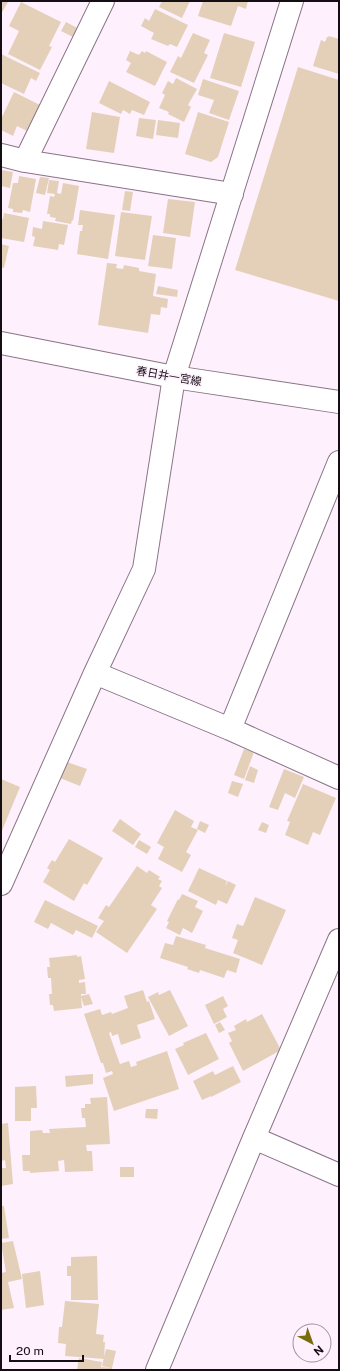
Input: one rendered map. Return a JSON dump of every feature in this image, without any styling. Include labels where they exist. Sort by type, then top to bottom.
[{"type":"street","points":[[25,161],[103,1]]},
{"type":"street","points":[[1,884],[95,673],[144,569],[174,377],[292,1]]},
{"type":"street","points":[[1,155],[25,161],[232,194]]},
{"type":"street","name":"春日井一宮線","points":[[1,343],[174,377],[339,402]]},
{"type":"street","points":[[230,729],[339,462]]},
{"type":"street","points":[[95,673],[230,729],[339,778]]},
{"type":"street","points":[[157,1370],[339,940]]},
{"type":"street","points":[[254,1138],[339,1175]]},
{"type":"building","points":[[1,1],[8,2],[1,14]]},
{"type":"building","points":[[162,1],[190,1],[182,18],[159,7]]},
{"type":"building","points":[[203,1],[248,1],[246,9],[238,6],[231,26],[198,16]]},
{"type":"building","points":[[21,2],[61,22],[49,46],[52,47],[40,70],[8,54],[19,31],[9,26]]},
{"type":"building","points":[[155,9],[188,25],[177,47],[170,44],[168,46],[151,39],[154,33],[141,26],[145,18],[149,21]]},
{"type":"building","points":[[66,22],[81,30],[77,39],[61,31]]},
{"type":"building","points":[[193,33],[210,40],[204,53],[208,55],[194,83],[170,72],[178,56],[181,58]]},
{"type":"building","points":[[224,33],[255,42],[241,87],[210,78]]},
{"type":"building","points":[[329,36],[339,39],[339,74],[313,66],[321,40],[325,42]]},
{"type":"building","points":[[130,51],[139,55],[142,51],[145,53],[146,51],[167,62],[155,86],[126,72],[131,63],[126,60]]},
{"type":"building","points":[[1,54],[40,73],[36,81],[31,78],[24,94],[1,83]]},
{"type":"building","points":[[298,67],[339,80],[339,301],[235,270]]},
{"type":"building","points":[[176,78],[197,89],[188,105],[191,107],[184,122],[168,114],[169,112],[159,108],[165,95],[162,93],[168,81],[173,84]]},
{"type":"building","points":[[203,79],[239,91],[229,120],[209,113],[214,100],[198,95]]},
{"type":"building","points":[[109,81],[150,102],[144,115],[132,110],[130,114],[123,110],[121,114],[99,103]]},
{"type":"building","points":[[14,92],[42,106],[29,132],[17,126],[13,136],[1,130],[1,119]]},
{"type":"building","points":[[92,112],[120,117],[114,153],[86,149]]},
{"type":"building","points":[[198,112],[229,122],[218,157],[211,162],[185,154]]},
{"type":"building","points":[[139,118],[156,120],[153,139],[136,136]]},
{"type":"building","points":[[158,120],[180,123],[178,138],[156,135]]},
{"type":"building","points":[[1,170],[13,172],[10,188],[1,186]]},
{"type":"building","points":[[19,176],[36,179],[30,212],[23,210],[22,213],[13,212],[13,209],[8,208],[13,183],[18,183]]},
{"type":"building","points":[[40,177],[49,178],[45,195],[36,193]]},
{"type":"building","points":[[49,180],[59,181],[57,193],[61,194],[63,183],[79,186],[73,221],[72,220],[71,224],[55,221],[56,218],[50,217],[50,214],[47,214],[50,196],[54,197],[55,194],[47,193]]},
{"type":"building","points":[[125,191],[133,192],[130,211],[122,210]]},
{"type":"building","points":[[168,199],[195,202],[190,237],[163,233]]},
{"type":"building","points":[[80,210],[115,215],[108,259],[77,254],[80,231],[82,231],[83,225],[78,225]]},
{"type":"building","points":[[121,212],[152,216],[145,260],[115,256]]},
{"type":"building","points":[[4,213],[29,218],[24,242],[1,238],[1,219],[3,219]]},
{"type":"building","points":[[43,221],[68,225],[64,245],[59,244],[58,250],[33,246],[35,237],[32,236],[33,227],[42,229]]},
{"type":"building","points":[[153,235],[176,238],[172,269],[148,266]]},
{"type":"building","points":[[1,244],[9,246],[4,268],[1,267]]},
{"type":"building","points":[[107,263],[117,264],[116,268],[123,269],[124,265],[139,268],[139,271],[156,274],[153,296],[168,299],[167,308],[161,307],[160,315],[151,314],[148,333],[98,325]]},
{"type":"building","points":[[158,286],[178,290],[177,297],[156,294]]},
{"type":"building","points":[[244,749],[254,752],[244,779],[234,775]]},
{"type":"building","points":[[67,762],[87,769],[80,786],[60,778]]},
{"type":"building","points":[[250,766],[258,770],[254,783],[245,780]]},
{"type":"building","points":[[284,769],[304,777],[295,798],[285,793],[278,810],[269,807]]},
{"type":"building","points":[[1,779],[20,787],[1,833]]},
{"type":"building","points":[[232,781],[243,784],[238,797],[228,793]]},
{"type":"building","points":[[303,784],[336,798],[320,835],[313,832],[308,845],[285,835],[290,822],[287,821]]},
{"type":"building","points":[[175,810],[194,821],[191,827],[198,830],[186,852],[191,855],[182,872],[158,859],[164,847],[157,843]]},
{"type":"building","points":[[120,819],[141,834],[133,845],[112,831]]},
{"type":"building","points":[[200,821],[209,825],[205,833],[197,829]]},
{"type":"building","points":[[262,822],[269,825],[266,833],[258,830]]},
{"type":"building","points":[[69,839],[103,858],[87,885],[84,883],[74,901],[43,882],[50,870],[47,868],[52,860],[55,862]]},
{"type":"building","points":[[139,840],[151,847],[147,854],[135,847]]},
{"type":"building","points":[[137,866],[147,873],[149,870],[160,877],[158,879],[162,881],[159,886],[162,888],[151,905],[157,909],[127,953],[96,932],[104,921],[98,918],[106,905],[109,907]]},
{"type":"building","points":[[199,868],[227,881],[225,887],[228,881],[236,885],[227,904],[218,900],[216,905],[188,891]]},
{"type":"building","points":[[182,894],[198,901],[195,907],[203,911],[192,933],[183,928],[180,935],[166,928],[169,922],[167,921]]},
{"type":"building","points":[[255,897],[286,910],[262,965],[233,953],[238,940],[232,938],[237,924],[243,926]]},
{"type":"building","points":[[45,900],[98,926],[92,938],[76,930],[73,935],[51,923],[48,929],[34,922]]},
{"type":"building","points":[[176,936],[206,945],[205,948],[240,959],[236,973],[227,970],[224,978],[200,970],[199,973],[187,969],[188,967],[160,958],[165,943],[173,945]]},
{"type":"building","points":[[77,955],[77,957],[81,956],[85,979],[79,980],[79,983],[85,982],[86,994],[81,994],[81,996],[89,994],[93,1004],[84,1006],[81,997],[82,1008],[54,1011],[53,1005],[50,1005],[49,994],[52,994],[51,978],[48,978],[47,967],[50,967],[49,958]]},
{"type":"building","points":[[143,990],[147,1002],[149,1001],[155,1019],[137,1025],[141,1038],[121,1045],[118,1034],[112,1036],[111,1032],[109,1033],[122,1070],[120,1064],[129,1061],[131,1067],[137,1065],[136,1062],[167,1051],[179,1089],[114,1111],[103,1078],[113,1074],[112,1071],[106,1073],[103,1063],[101,1063],[84,1014],[100,1009],[102,1015],[111,1012],[112,1014],[128,1008],[124,996]]},
{"type":"building","points":[[170,990],[188,1026],[169,1036],[148,997],[158,992],[159,995]]},
{"type":"building","points":[[223,996],[228,1006],[223,1009],[227,1017],[214,1024],[205,1005]]},
{"type":"building","points":[[262,1014],[281,1050],[243,1071],[229,1043],[232,1041],[228,1033],[236,1030],[234,1026],[246,1019],[247,1022]]},
{"type":"building","points":[[220,1022],[225,1030],[219,1033],[215,1025]]},
{"type":"building","points":[[206,1033],[219,1059],[188,1075],[175,1049],[184,1045],[183,1043]]},
{"type":"building","points":[[233,1066],[241,1082],[202,1100],[193,1081],[213,1071],[215,1075]]},
{"type":"building","points":[[93,1074],[93,1084],[66,1087],[65,1076]]},
{"type":"building","points":[[36,1086],[37,1108],[31,1108],[31,1121],[15,1121],[15,1087]]},
{"type":"building","points":[[107,1097],[110,1144],[86,1145],[87,1151],[92,1151],[93,1171],[65,1172],[64,1160],[58,1161],[59,1171],[30,1173],[30,1171],[23,1171],[22,1155],[30,1155],[30,1131],[42,1130],[43,1133],[50,1133],[49,1129],[86,1127],[85,1118],[82,1118],[81,1108],[85,1108],[85,1104],[91,1104],[90,1098]]},
{"type":"building","points":[[146,1109],[158,1109],[157,1119],[145,1118]]},
{"type":"building","points":[[8,1123],[13,1184],[1,1186],[1,1168],[6,1168],[5,1160],[1,1161],[1,1124]]},
{"type":"building","points":[[120,1167],[134,1167],[134,1177],[120,1177]]},
{"type":"building","points":[[1,1206],[4,1206],[9,1238],[1,1239]]},
{"type":"building","points":[[13,1241],[22,1279],[8,1282],[14,1308],[1,1310],[1,1273],[6,1272],[1,1243]]},
{"type":"building","points":[[97,1256],[98,1300],[71,1300],[71,1276],[67,1276],[67,1266],[71,1266],[71,1257]]},
{"type":"building","points":[[40,1271],[44,1305],[26,1308],[22,1274]]},
{"type":"building","points":[[65,1301],[99,1304],[96,1334],[104,1335],[104,1359],[65,1356],[66,1344],[58,1343],[59,1327],[62,1327]]},
{"type":"building","points":[[106,1349],[116,1351],[112,1368],[102,1366]]},
{"type":"building","points":[[79,1358],[102,1362],[101,1367],[112,1368],[112,1370],[77,1370]]}]
